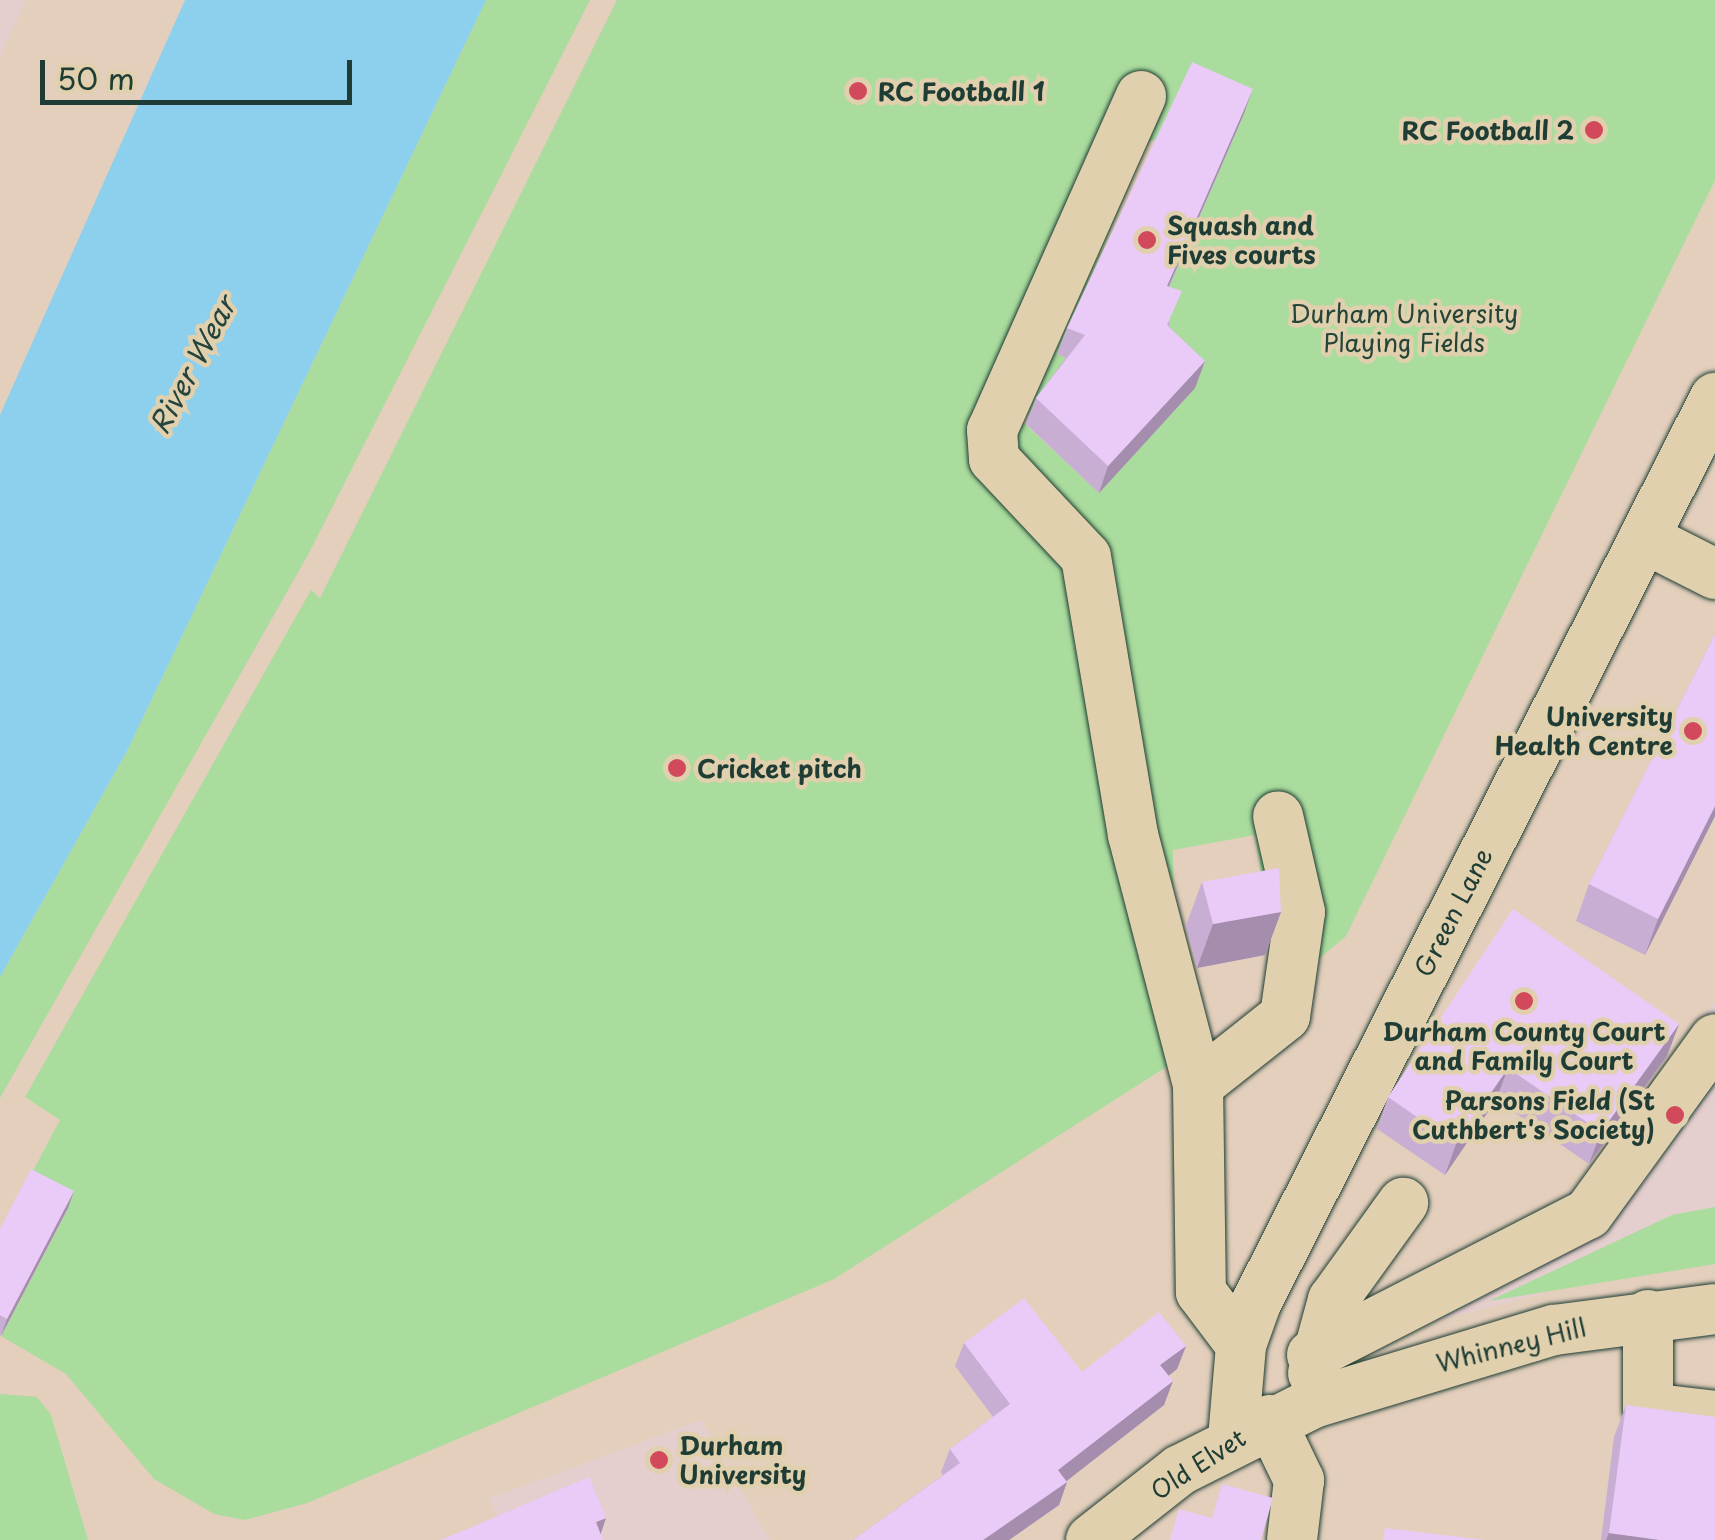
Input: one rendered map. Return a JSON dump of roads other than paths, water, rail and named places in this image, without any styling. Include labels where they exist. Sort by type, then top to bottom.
[{"type":"street","points":[[1141,96],[992,430],[994,459],[1086,556],[1133,835],[1198,1085],[1201,1292],[1241,1345]]},
{"type":"street","name":"Green Lane","points":[[1282,1404],[1241,1345],[1644,538],[1709,426]]},
{"type":"street","points":[[1644,538],[1715,574]]},
{"type":"street","points":[[1198,1085],[1285,1016],[1300,912],[1278,816]]},
{"type":"street","points":[[1282,1404],[1588,1214],[1715,1039]]},
{"type":"street","points":[[1292,1540],[1298,1480],[1282,1404],[1333,1300],[1403,1202]]},
{"type":"street","name":"Whinney Hill","points":[[1282,1404],[1554,1330],[1715,1309]]},
{"type":"street","points":[[1648,1315],[1648,1408],[1715,1416]]},
{"type":"street","name":"Old Elvet","points":[[1096,1538],[1282,1404]]},
{"type":"water","name":"River Wear","points":[[185,0],[486,0],[127,751],[0,977],[0,415]]},
{"type":"place","name":"RC Football 1","points":[[858,91]]},
{"type":"place","name":"RC Football 2","points":[[1594,130]]},
{"type":"place","name":"Squash and Fives courts","points":[[1147,240]]},
{"type":"place","name":"University Health Centre","points":[[1693,731]]},
{"type":"place","name":"Cricket pitch","points":[[677,768]]},
{"type":"place","name":"Durham County Court and Family Court","points":[[1524,1001]]},
{"type":"place","name":"Parsons Field (St Cuthbert's Society)","points":[[1675,1115]]},
{"type":"place","name":"Durham University","points":[[659,1460]]},
{"type":"park label","name":"Durham University Playing Fields","points":[[1404,328]]}]
